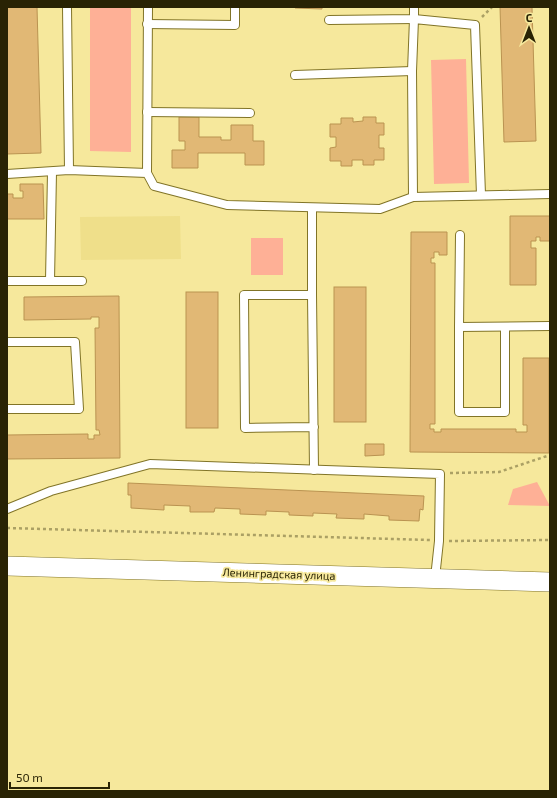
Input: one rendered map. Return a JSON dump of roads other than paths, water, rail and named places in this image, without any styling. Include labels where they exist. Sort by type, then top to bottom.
[{"type":"street","name":"Ленинградская улица","points":[[7,566],[550,582]]},
{"type":"lane","points":[[68,7],[69,170]]},
{"type":"lane","points":[[148,7],[147,173],[154,186],[227,205],[312,208],[380,209],[413,197],[550,194]]},
{"type":"lane","points":[[147,24],[235,25],[235,7]]},
{"type":"lane","points":[[413,197],[412,71],[414,7]]},
{"type":"lane","points":[[329,20],[414,19],[475,25],[481,195]]},
{"type":"lane","points":[[295,75],[412,71]]},
{"type":"lane","points":[[147,112],[250,113]]},
{"type":"lane","points":[[7,174],[69,170],[147,173]]},
{"type":"lane","points":[[50,281],[52,172]]},
{"type":"lane","points":[[312,208],[314,470]]},
{"type":"lane","points":[[460,235],[459,412],[505,412],[505,327]]},
{"type":"lane","points":[[7,281],[82,281]]},
{"type":"lane","points":[[312,295],[244,295],[245,428],[314,427]]},
{"type":"lane","points":[[459,327],[550,326]]},
{"type":"lane","points":[[7,342],[75,342],[79,409],[7,409]]},
{"type":"lane","points":[[7,509],[51,491],[150,464],[440,474],[439,541],[435,578]]}]
